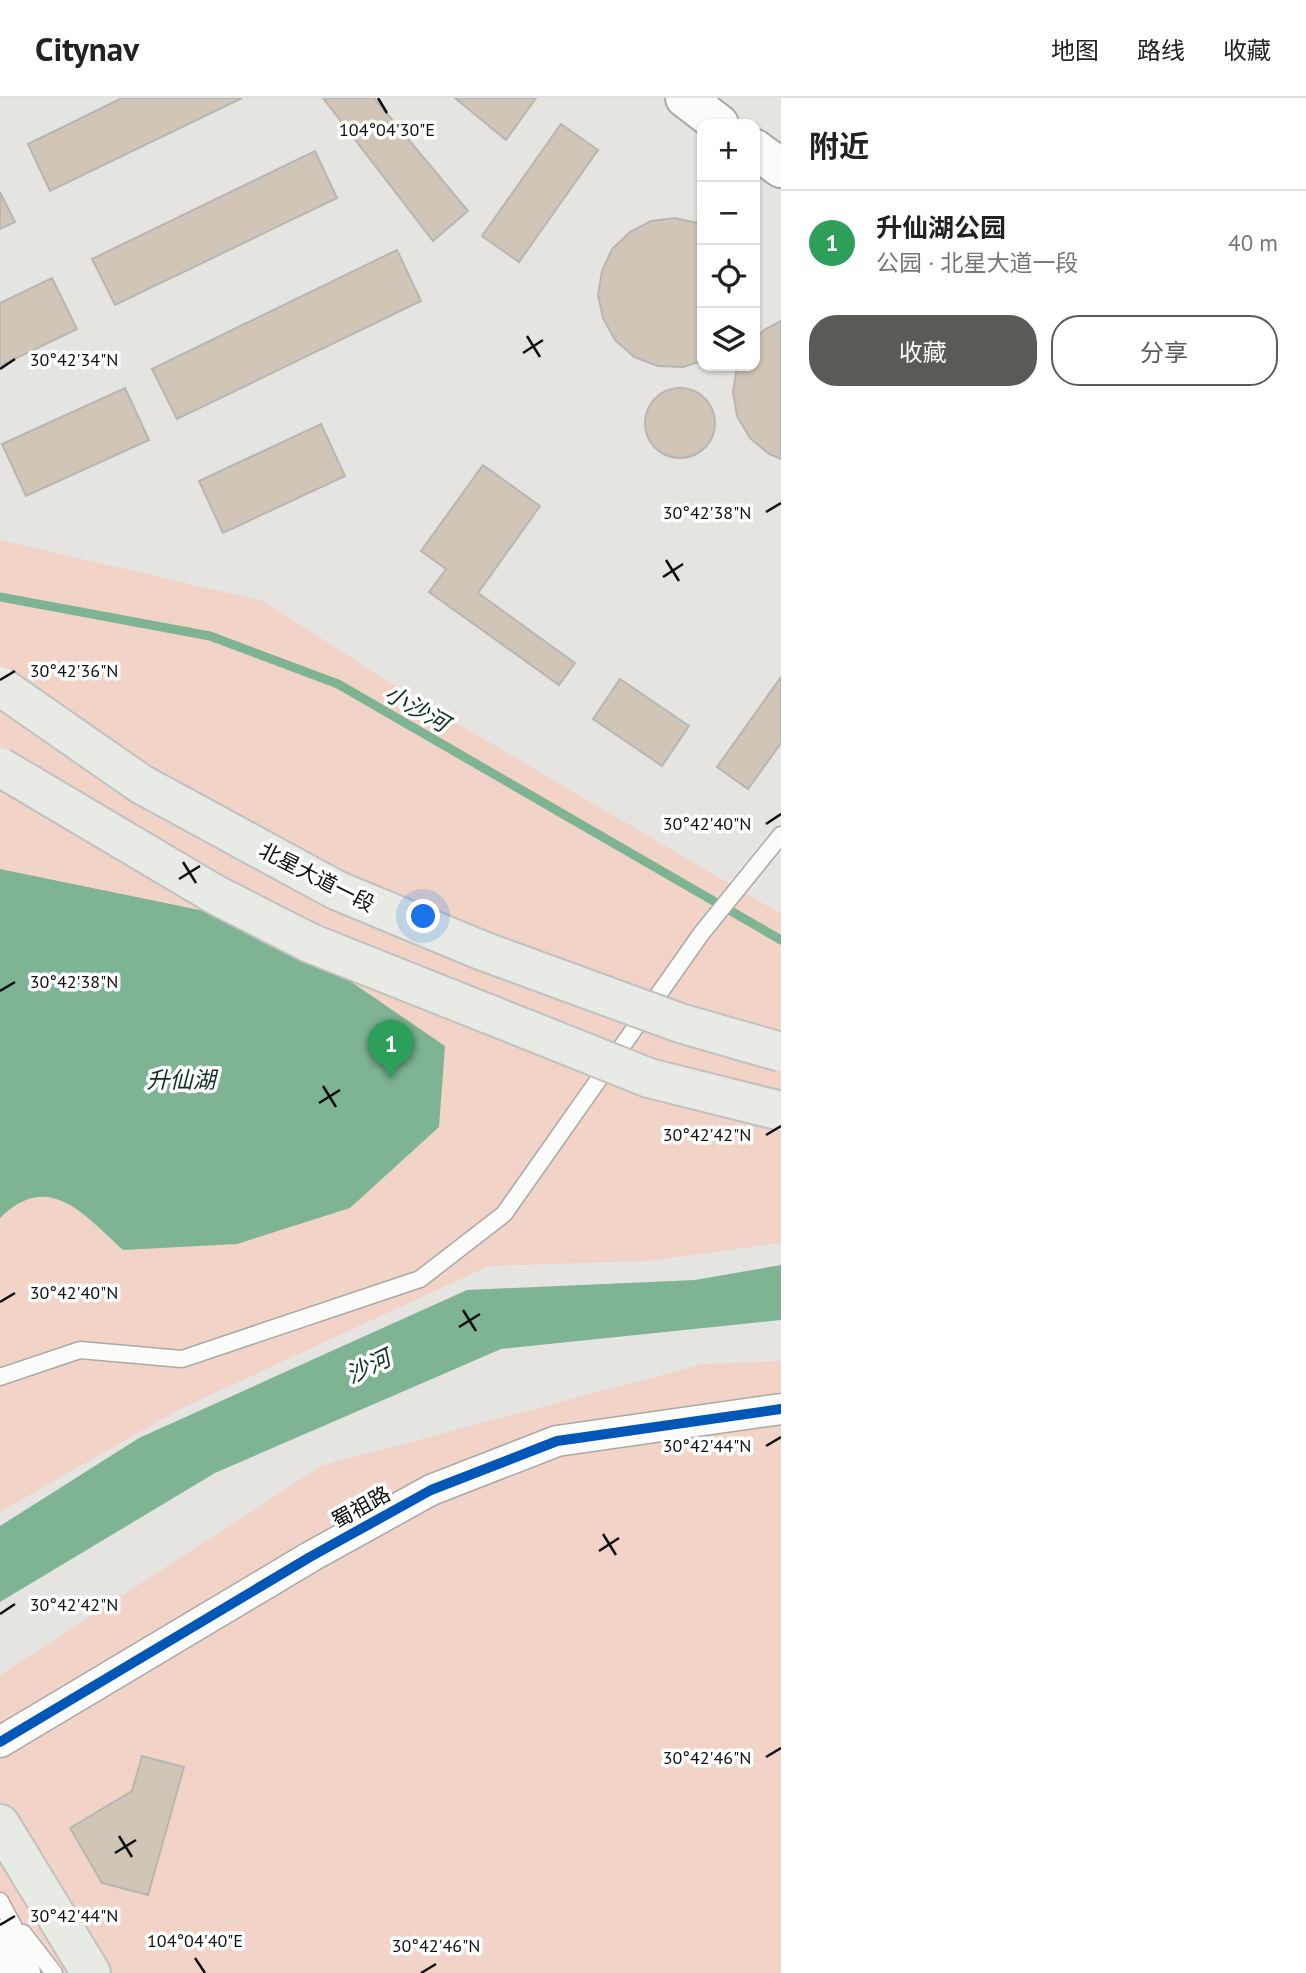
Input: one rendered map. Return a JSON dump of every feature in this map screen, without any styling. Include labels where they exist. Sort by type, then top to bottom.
[{"type":"highway","name":"北星大道一段","points":[[0,686],[141,784],[336,890],[483,951],[680,1023],[781,1052]]},
{"type":"highway","points":[[0,767],[216,895],[310,943],[649,1078],[781,1111]]},
{"type":"highway","points":[[0,1824],[91,1973]]},
{"type":"main road","points":[[685,98],[712,119]]},
{"type":"main road","points":[[760,153],[781,168]]},
{"type":"main road","points":[[0,1858],[72,1973]]},
{"type":"main road","points":[[2,1917],[21,1973]]},
{"type":"street","name":"蜀祖路","points":[[0,1742],[310,1558],[431,1490],[557,1441],[781,1409]]},
{"type":"lane","points":[[0,1377],[80,1350],[182,1359],[420,1279],[504,1214],[701,934],[753,873],[781,835]]},
{"type":"lane","points":[[2,1917],[38,1973]]},
{"type":"lane","points":[[2,1917],[54,1973]]},
{"type":"shaded area","points":[[0,540],[263,601],[414,698],[781,914],[781,1243],[648,1261],[489,1266],[178,1410],[0,1512]]},
{"type":"shaded area","points":[[781,1361],[781,1973],[0,1973],[0,1675],[321,1466],[703,1364]]},
{"type":"water","name":"升仙湖","points":[[0,869],[219,914],[325,964],[445,1046],[439,1127],[350,1208],[237,1244],[123,1250],[80,1212],[66,1203],[50,1198],[35,1198],[18,1204],[0,1218]]},
{"type":"water","name":"沙河","points":[[781,1265],[781,1320],[501,1349],[215,1473],[0,1602],[0,1526],[139,1438],[467,1290],[695,1280]]},
{"type":"building","points":[[122,98],[242,98],[50,191],[28,144]]},
{"type":"building","points":[[323,98],[374,98],[468,211],[433,241]]},
{"type":"building","points":[[455,98],[536,98],[506,140]]},
{"type":"building","points":[[561,124],[598,150],[519,262],[482,236]]},
{"type":"building","points":[[315,151],[337,198],[115,305],[92,259]]},
{"type":"building","points":[[0,192],[15,222],[0,229]]},
{"type":"building","points":[[675,218],[697,223],[697,363],[683,367],[658,366],[634,357],[615,340],[603,318],[598,295],[602,271],[612,249],[630,232],[651,221]]},
{"type":"building","points":[[397,250],[421,301],[177,419],[152,369]]},
{"type":"building","points":[[52,278],[77,329],[0,366],[0,303]]},
{"type":"building","points":[[781,321],[781,459],[769,454],[750,438],[737,416],[733,392],[736,371],[760,371],[760,334]]},
{"type":"building","points":[[125,388],[149,440],[26,496],[2,444]]},
{"type":"building","points":[[680,388],[705,398],[715,423],[705,448],[680,458],[655,448],[645,423],[655,398]]},
{"type":"building","points":[[321,424],[345,476],[223,533],[199,481]]},
{"type":"building","points":[[483,465],[540,506],[478,593],[575,663],[559,685],[429,592],[446,569],[421,551]]},
{"type":"building","points":[[781,677],[781,743],[748,789],[717,767]]},
{"type":"building","points":[[620,679],[689,726],[662,766],[593,719]]},
{"type":"building","points":[[142,1756],[184,1767],[148,1895],[102,1883],[70,1828],[132,1791]]},
{"type":"waterway","name":"小沙河","points":[[0,597],[210,636],[338,684],[781,940]]},
{"type":"cycle path","points":[[0,1742],[310,1557],[431,1490],[557,1441],[781,1409]]},
{"type":"place","name":"升仙湖公园","points":[[391,1078]]}]
